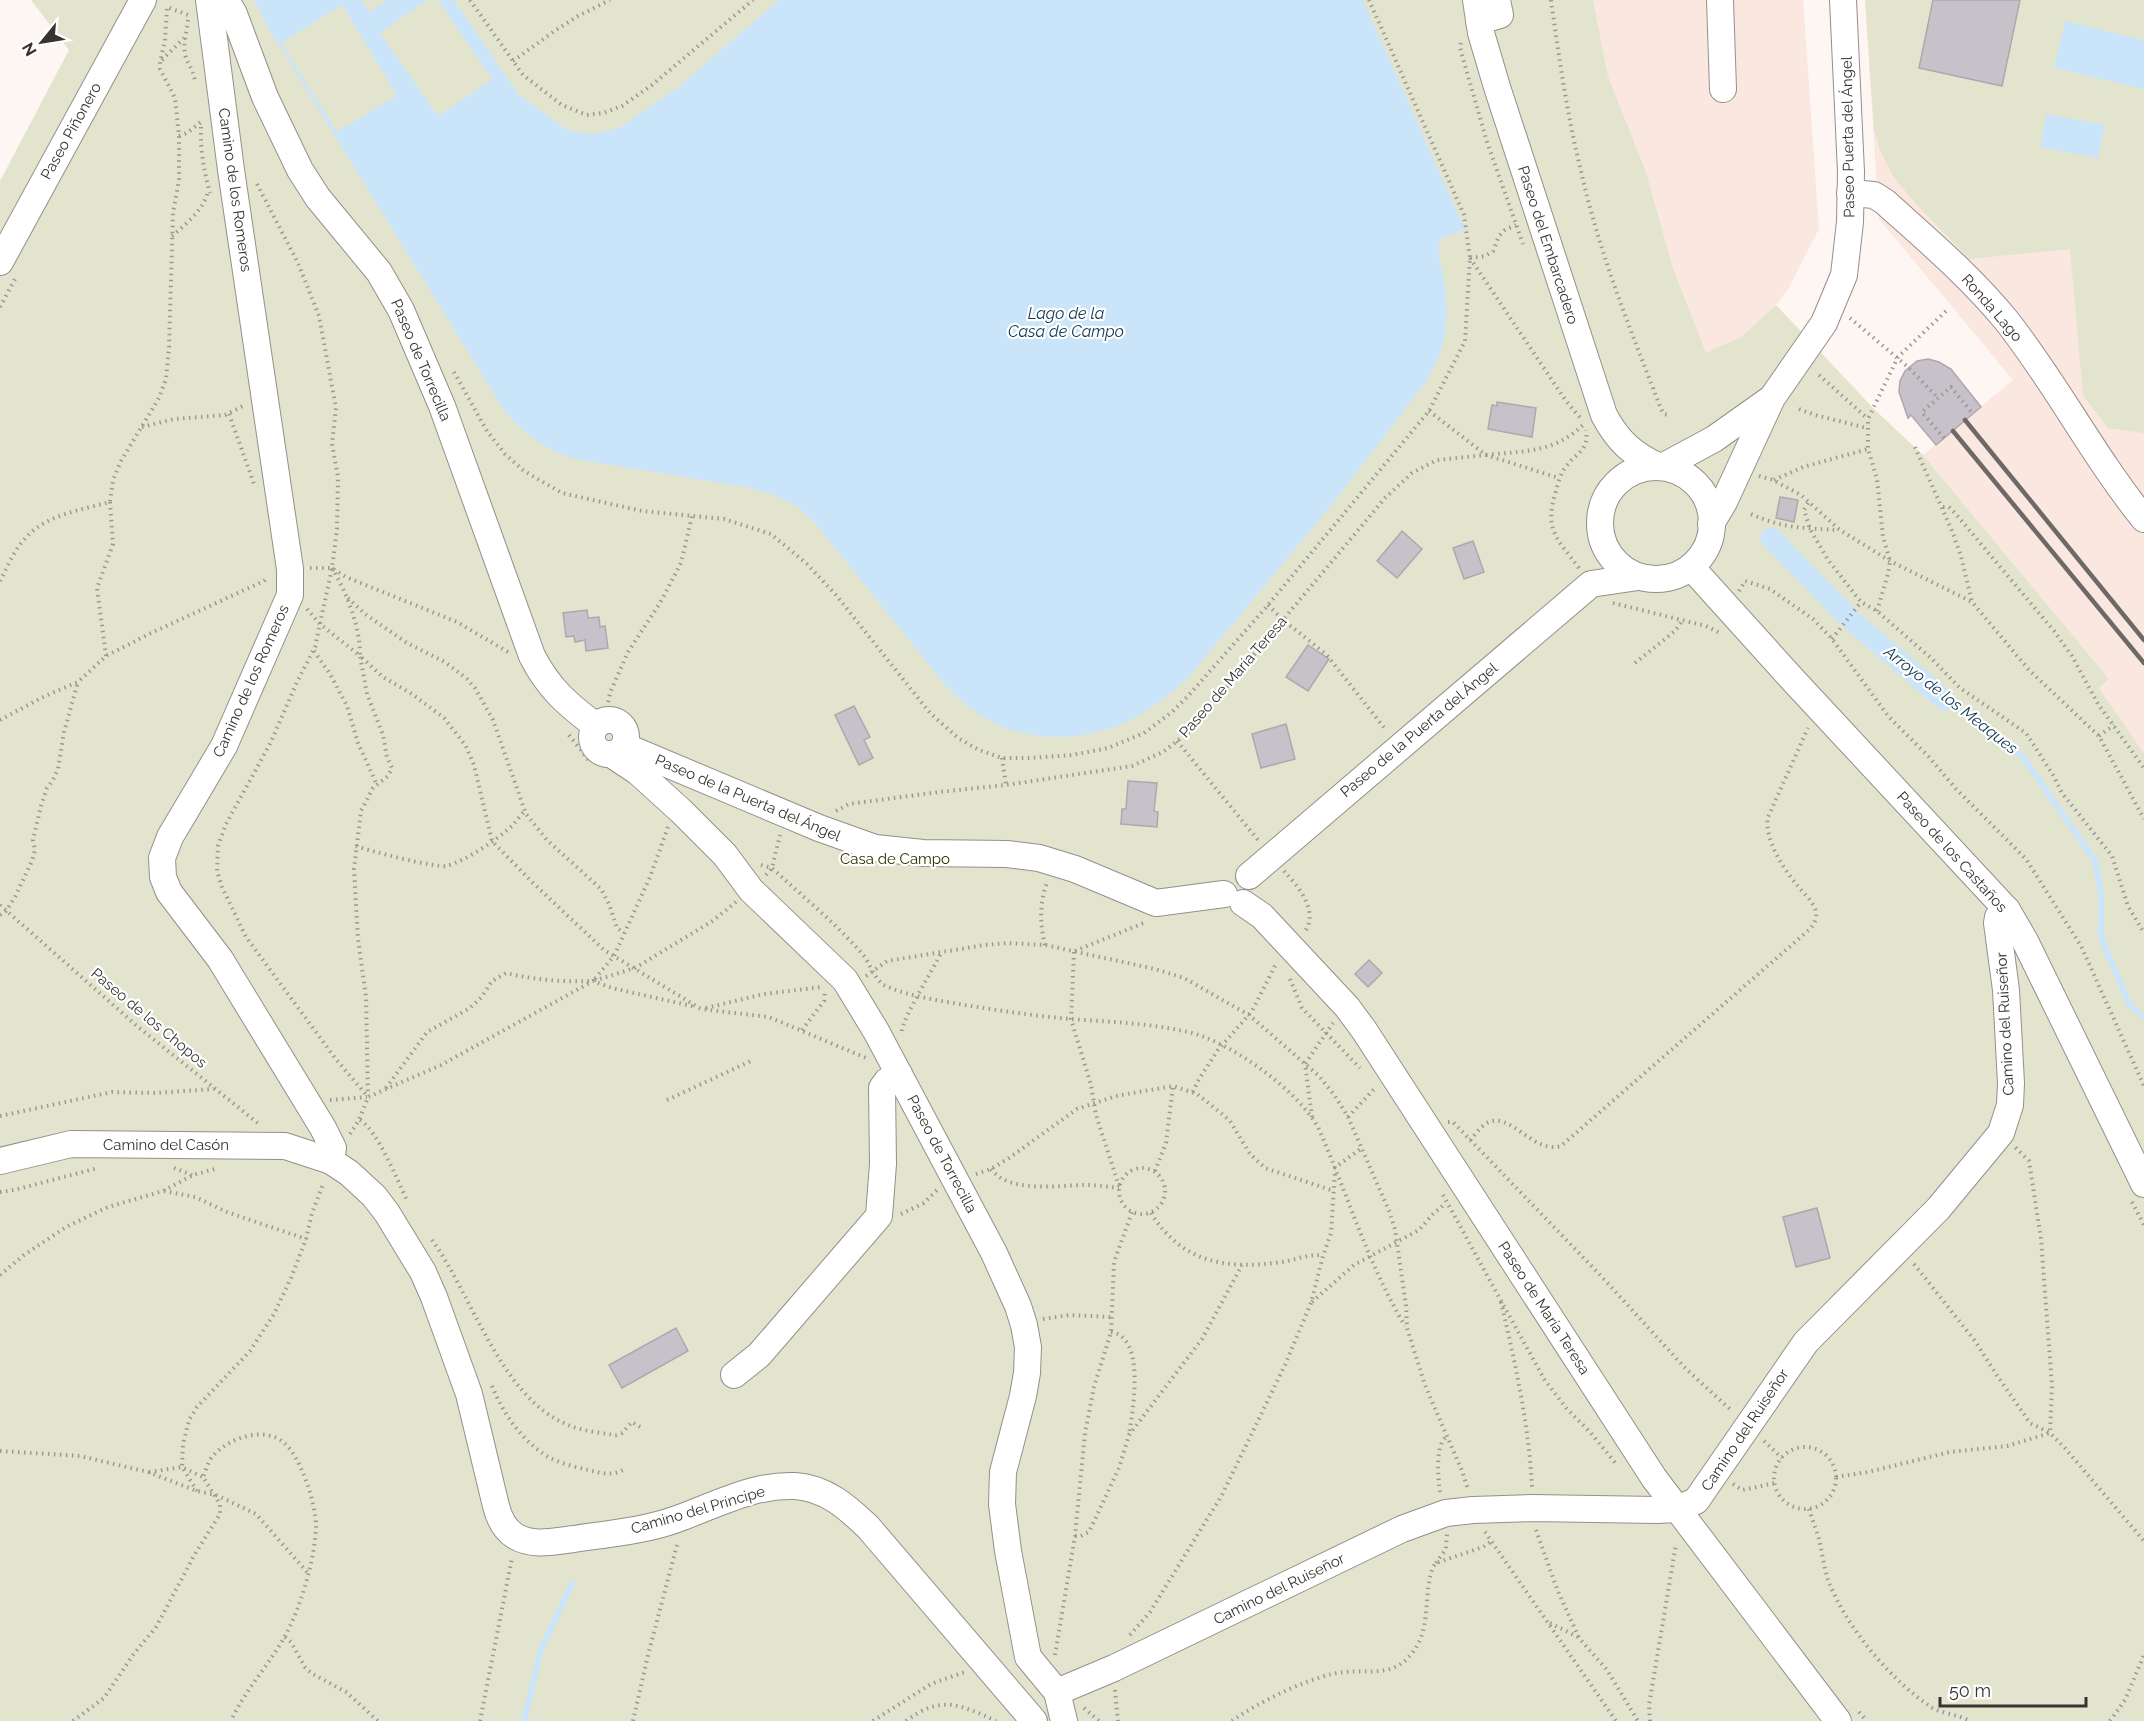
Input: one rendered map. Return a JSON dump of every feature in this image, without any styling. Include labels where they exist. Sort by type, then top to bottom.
[{"type":"street","name":"Paseo Piñonero","points":[[0,262],[143,0]]},
{"type":"street","points":[[1474,20],[1500,15],[1497,0]]},
{"type":"street","points":[[1720,0],[1723,89]]},
{"type":"street","name":"Paseo Puerta del Ángel","points":[[1711,524],[1724,502],[1772,398],[1815,338],[1844,275],[1850,222],[1850,193],[1843,0]]},
{"type":"street","name":"Camino de los Romeros","points":[[215,5],[231,170],[290,569],[290,595],[225,746],[178,822],[162,858],[163,877],[168,892],[220,959],[309,1105],[330,1141],[332,1155]]},
{"type":"street","name":"Paseo de Torrecilla","points":[[215,5],[234,14],[278,128],[300,170],[331,215],[379,272],[401,310],[442,406],[528,645],[547,683],[560,696],[600,723],[593,735],[595,745],[602,752],[638,772],[681,811],[725,855],[751,890],[840,985],[956,1178],[994,1253],[1024,1325],[1028,1347],[1027,1373],[1003,1472],[1002,1504],[1008,1551],[1034,1664]]},
{"type":"street","name":"Paseo del Embarcadero","points":[[1474,20],[1604,416],[1616,436],[1626,446],[1644,460],[1660,467]]},
{"type":"street","name":"Ronda Lago","points":[[1850,193],[1874,195],[1885,202],[1967,277],[2006,321],[2100,460],[2144,519]]},
{"type":"street","name":"Paseo Puerta del Ángel","points":[[1660,467],[1714,439],[1772,398]]},
{"type":"street","points":[[1660,467],[1683,474],[1700,489],[1707,501],[1711,524],[1707,545],[1691,567],[1665,579],[1638,576],[1593,584],[1601,510],[1605,498],[1612,488],[1631,473],[1660,467]]},
{"type":"street","points":[[1600,533],[1613,560],[1625,570],[1638,576]]},
{"type":"street","name":"Paseo de los Castaños","points":[[1691,567],[2007,910],[2025,941],[2144,1184]]},
{"type":"street","name":"Paseo de la Puerta del Ángel","points":[[609,755],[786,815],[856,843],[897,851],[1007,854],[1055,863],[1156,903],[1249,899],[1253,893],[1253,885],[1249,876],[1593,584]]},
{"type":"street","name":"Paseo de María Teresa","points":[[1234,898],[1262,916],[1289,952],[1347,1007],[1379,1080],[1430,1133],[1647,1468],[1838,1721]]},
{"type":"street","name":"Camino del Ruiseñor","points":[[1057,1692],[1114,1668],[1402,1529],[1446,1514],[1473,1510],[1532,1508],[1676,1509],[1696,1501],[1806,1342],[1901,1248],[1966,1178],[2001,1133],[2010,1105],[2011,1083],[2006,990],[1997,923],[1998,917],[2007,910]]},
{"type":"street","points":[[734,1375],[759,1355],[879,1216],[883,1164],[882,1088],[892,1070]]},
{"type":"street","name":"Camino del Casón","points":[[0,1161],[71,1144],[285,1146],[332,1155]]},
{"type":"street","points":[[332,1155],[374,1196],[423,1272],[463,1375],[498,1515],[505,1527],[519,1538]]},
{"type":"street","name":"Camino del Príncipe","points":[[519,1538],[540,1542],[556,1541],[633,1530],[677,1519],[750,1492],[778,1487],[795,1486],[818,1491],[837,1499],[868,1527],[1034,1721]]},
{"type":"street","points":[[984,1661],[1034,1664],[1057,1692],[1064,1721]]},
{"type":"path","points":[[470,0],[513,61],[534,85],[562,105],[587,115],[603,113],[622,106],[652,85],[753,0]]},
{"type":"path","points":[[513,61],[570,20],[610,0]]},
{"type":"path","points":[[448,363],[487,431],[505,454],[524,471],[562,493],[642,511],[724,519],[771,534],[807,564],[837,595],[930,712],[958,738],[980,750],[1002,758],[1072,755],[1108,748],[1144,733],[1172,712],[1268,605],[1429,411],[1465,341],[1470,258],[1464,215],[1369,0]]},
{"type":"path","points":[[1551,0],[1565,97],[1581,173],[1614,286],[1661,409],[1664,414],[1669,415]]},
{"type":"path","points":[[106,656],[97,588],[113,544],[110,502],[113,480],[121,461],[159,399],[166,379],[173,213],[178,180],[179,136],[175,98],[160,69],[165,41],[167,7],[188,16],[215,5]]},
{"type":"path","points":[[1474,20],[1460,48],[1487,142],[1525,251]]},
{"type":"path","points":[[160,62],[180,44],[186,35]]},
{"type":"path","points":[[179,136],[188,133],[202,121]]},
{"type":"path","points":[[172,236],[193,217],[207,197],[208,186]]},
{"type":"path","points":[[1470,258],[1485,256],[1493,251],[1499,236],[1516,225]]},
{"type":"path","points":[[1470,258],[1566,401],[1585,424]]},
{"type":"path","points":[[1877,611],[1890,561],[1883,537],[1876,479],[1868,449],[1868,419],[1898,357],[1946,311]]},
{"type":"path","points":[[1850,318],[1898,357],[1938,398]]},
{"type":"path","points":[[1819,375],[1868,419]]},
{"type":"path","points":[[1917,416],[1952,386],[1973,414]]},
{"type":"path","points":[[142,427],[174,419],[229,414],[247,404]]},
{"type":"path","points":[[1799,409],[1867,428]]},
{"type":"path","points":[[1429,411],[1486,455],[1544,449],[1569,438],[1585,424]]},
{"type":"path","points":[[1922,412],[1944,438]]},
{"type":"path","points":[[229,414],[252,480],[254,484],[260,485]]},
{"type":"path","points":[[1586,417],[1586,442],[1576,458],[1567,464],[1559,478],[1550,513],[1552,525],[1561,543],[1593,584],[1617,605],[1706,626],[1724,636]]},
{"type":"path","points":[[1915,447],[1943,507],[1961,556],[1972,602]]},
{"type":"path","points":[[1773,480],[1803,466],[1868,449]]},
{"type":"path","name":"Paseo de María Teresa","points":[[819,828],[829,814],[849,804],[1006,785],[1132,766],[1163,752],[1190,731],[1385,498],[1412,473],[1437,460],[1486,455],[1559,478]]},
{"type":"path","points":[[1738,470],[1773,480],[1802,495],[1808,503],[1840,530],[1890,561],[1972,602],[2029,670],[2099,736],[2144,819]]},
{"type":"path","points":[[0,581],[23,540],[37,527],[67,513],[110,502]]},
{"type":"path","points":[[1808,503],[1804,510],[1810,529],[1828,560],[1862,602],[1877,611],[1932,658],[1960,688],[2026,733],[2062,793],[2112,856],[2128,906],[2144,933]]},
{"type":"path","points":[[1943,507],[1949,507],[1955,513],[2054,631],[2072,656],[2098,704],[2144,768]]},
{"type":"path","points":[[1751,514],[1771,523],[1797,529],[1840,530]]},
{"type":"path","points":[[600,723],[628,652],[660,603],[681,563],[692,516]]},
{"type":"path","points":[[197,1491],[182,1467],[183,1444],[189,1420],[197,1407],[250,1351],[274,1314],[306,1239],[312,1213],[332,1155],[349,1137],[360,1120],[368,1097],[366,997],[358,939],[354,869],[361,811],[373,788],[388,776],[392,768],[387,757],[383,735],[367,694],[359,642],[348,598],[332,568]]},
{"type":"path","points":[[1745,581],[1770,589],[1813,620],[1832,639],[1888,717],[2026,859],[2081,946],[2144,1086]]},
{"type":"path","points":[[290,595],[299,599],[320,624],[383,677],[412,694],[444,718],[466,746],[474,765],[492,841],[533,883],[604,950],[701,1009],[764,994],[840,985],[874,970],[887,961],[1007,943],[1045,945],[1155,969],[1184,978],[1249,1015],[1325,1083],[1348,1117],[1389,1211],[1406,1306],[1407,1328],[1425,1385],[1462,1471],[1473,1510],[1478,1521],[1616,1721]]},
{"type":"path","points":[[348,598],[365,614],[407,643],[446,662],[475,688],[493,720],[525,811],[547,840],[601,889],[617,928],[624,933]]},
{"type":"path","points":[[1832,639],[1862,602]]},
{"type":"path","points":[[1268,605],[1326,654],[1399,747]]},
{"type":"path","points":[[1635,663],[1675,631],[1683,620]]},
{"type":"path","points":[[313,651],[330,674],[347,706],[358,743],[377,785]]},
{"type":"path","points":[[0,915],[6,911],[32,861],[35,850],[33,840],[44,793],[58,769],[64,732],[78,682]]},
{"type":"path","points":[[1470,1140],[1489,1122],[1498,1120],[1510,1125],[1540,1145],[1552,1148],[1561,1146],[1810,929],[1816,921],[1816,911],[1780,860],[1767,824],[1807,729],[1811,725]]},
{"type":"path","points":[[2099,736],[2114,725]]},
{"type":"path","points":[[568,734],[609,755]]},
{"type":"path","points":[[1178,741],[1298,886],[1308,906],[1309,925],[1249,1015],[1221,1046],[1199,1078],[1193,1092]]},
{"type":"path","points":[[1002,758],[1006,785]]},
{"type":"path","points":[[357,846],[384,855],[444,867],[492,841],[525,811]]},
{"type":"path","points":[[593,981],[614,956],[650,877],[665,832],[681,811]]},
{"type":"path","points":[[309,1105],[324,1100],[368,1097],[441,1065],[593,981],[635,968],[711,922],[751,890],[772,868],[786,815]]},
{"type":"path","points":[[725,855],[772,868],[831,922],[864,957],[874,970],[878,981],[886,987],[918,996],[986,1009],[1071,1019],[1144,1024],[1188,1032],[1221,1046],[1276,1079],[1312,1118]]},
{"type":"path","points":[[1045,945],[1041,930],[1041,901],[1055,863]]},
{"type":"path","name":"Paseo de los Chopos","points":[[0,905],[137,1026],[285,1146]]},
{"type":"path","points":[[1074,952],[1146,922]]},
{"type":"path","points":[[385,1089],[427,1032],[470,1008],[481,998],[492,981],[506,973],[558,982],[593,981],[612,988],[701,1009],[769,1017],[892,1070],[901,1047],[904,1020],[913,1008],[942,952]]},
{"type":"path","points":[[1074,952],[1071,1019],[1122,1202],[1132,1212],[1151,1213],[1162,1204],[1166,1190],[1164,1182],[1155,1171],[1149,1168],[1136,1168],[1125,1174],[1119,1187]]},
{"type":"path","points":[[1289,952],[1288,967],[1292,986],[1302,1008],[1364,1073]]},
{"type":"path","points":[[802,1030],[824,1001],[840,985]]},
{"type":"path","points":[[1347,1007],[1305,1064],[1312,1118],[1394,1308],[1407,1328]]},
{"type":"path","points":[[667,1100],[753,1060]]},
{"type":"path","points":[[1379,1080],[1381,1098]]},
{"type":"path","points":[[1348,1117],[1379,1080]]},
{"type":"path","points":[[1155,1171],[1166,1143],[1173,1086]]},
{"type":"path","points":[[879,1216],[899,1215],[924,1203],[936,1191],[956,1178],[991,1169],[1077,1109],[1093,1102],[1146,1089],[1173,1086],[1193,1092],[1230,1121],[1250,1154],[1264,1168],[1334,1191]]},
{"type":"path","points":[[0,1116],[112,1092],[155,1093],[215,1089]]},
{"type":"path","points":[[360,1120],[365,1123],[376,1139],[408,1202]]},
{"type":"path","points":[[1430,1133],[1447,1122],[1453,1122],[1601,1276],[1686,1369],[1748,1426]]},
{"type":"path","points":[[2001,1133],[2029,1161],[2041,1239],[2050,1342],[2052,1386],[2050,1433]]},
{"type":"path","points":[[1118,1721],[1114,1668],[1128,1637],[1150,1612],[1222,1495],[1285,1365],[1311,1303],[1331,1233],[1335,1169],[1362,1148]]},
{"type":"path","points":[[0,1275],[66,1227],[108,1207],[163,1191],[193,1175],[168,1166]]},
{"type":"path","points":[[0,1192],[106,1167]]},
{"type":"path","points":[[991,1169],[1003,1181],[1020,1185],[1119,1187]]},
{"type":"path","points":[[163,1191],[195,1197],[227,1212],[306,1239]]},
{"type":"path","points":[[1441,1192],[1544,1379],[1567,1409],[1590,1432],[1622,1471]]},
{"type":"path","points":[[1311,1303],[1354,1265],[1419,1230],[1446,1203]]},
{"type":"path","points":[[1034,1664],[1054,1660],[1061,1633],[1075,1536],[1085,1433],[1094,1387],[1111,1332],[1114,1262],[1132,1212]]},
{"type":"path","points":[[1151,1213],[1164,1233],[1182,1248],[1215,1261],[1242,1265],[1265,1264],[1317,1254],[1323,1256]]},
{"type":"path","points":[[430,1238],[446,1259],[507,1372],[529,1400],[567,1425],[616,1435],[622,1433],[632,1422],[640,1426]]},
{"type":"path","points":[[1901,1248],[1975,1341],[2030,1423],[2050,1433],[2144,1541]]},
{"type":"path","points":[[1129,1435],[1202,1339],[1242,1265]]},
{"type":"path","points":[[1501,1299],[1507,1319],[1523,1407],[1532,1508],[1538,1538],[1557,1590],[1579,1638],[1607,1670],[1638,1721]]},
{"type":"path","points":[[1024,1325],[1054,1316],[1111,1317]]},
{"type":"path","points":[[1075,1536],[1089,1532],[1119,1468],[1129,1435],[1135,1389],[1132,1357],[1124,1338],[1120,1334],[1111,1332]]},
{"type":"path","points":[[489,1379],[507,1418],[546,1455],[578,1467],[609,1474],[617,1474],[625,1469]]},
{"type":"path","points":[[1836,1477],[1868,1472],[1950,1452],[2007,1446],[2050,1433]]},
{"type":"path","points":[[203,1477],[212,1457],[233,1441],[256,1434],[268,1435],[282,1441],[291,1450],[309,1487],[314,1505],[316,1527],[300,1607],[285,1637],[242,1700],[231,1721]]},
{"type":"path","points":[[1806,1447],[1824,1453],[1830,1460],[1836,1477],[1835,1486],[1825,1501],[1809,1509],[1791,1505],[1778,1492],[1775,1483],[1777,1466],[1782,1458],[1788,1452],[1806,1447]]},
{"type":"path","points":[[0,1451],[80,1456],[148,1472],[197,1491],[216,1495],[256,1514],[308,1573]]},
{"type":"path","points":[[73,1721],[104,1698],[133,1654],[156,1627],[195,1554],[220,1514],[220,1504],[216,1495],[203,1477],[182,1467],[148,1472]]},
{"type":"path","points":[[1717,1473],[1740,1490],[1775,1483]]},
{"type":"path","points":[[1809,1509],[1819,1538],[1828,1578],[1840,1605],[1864,1640],[1908,1689],[1933,1708],[1970,1721]]},
{"type":"path","points":[[633,1721],[679,1537],[677,1519]]},
{"type":"path","points":[[480,1721],[514,1548],[519,1538]]},
{"type":"path","points":[[1232,1721],[1264,1702],[1332,1674],[1374,1672],[1397,1665],[1411,1654],[1421,1637],[1433,1567],[1436,1563],[1483,1547],[1492,1541]]},
{"type":"path","points":[[1650,1721],[1649,1705],[1677,1541]]},
{"type":"path","points":[[1548,1622],[1579,1638]]},
{"type":"path","points":[[285,1637],[291,1642],[311,1673],[346,1692],[378,1721]]},
{"type":"path","points":[[2110,1721],[2125,1700],[2144,1655]]},
{"type":"path","points":[[873,1721],[931,1684],[970,1670],[984,1661]]},
{"type":"path","points":[[906,1721],[921,1710],[939,1704],[976,1712],[996,1721]]},
{"type":"shaded area","points":[[1593,0],[1803,0],[1819,229],[1788,289],[1776,305],[1741,337],[1706,354],[1673,268],[1646,172],[1608,76]]},
{"type":"shaded area","points":[[1865,0],[2144,0],[2144,753],[2099,688],[2109,679],[1923,455],[2013,380],[1879,219]]},
{"type":"green space","name":"Casa de Campo","points":[[31,0],[1593,0],[1608,76],[1646,172],[1673,268],[1706,353],[1741,337],[1776,305],[1874,409],[1923,455],[2109,679],[2099,688],[2144,753],[2144,1721],[0,1721],[0,181],[69,50]]},
{"type":"green space","points":[[1865,0],[2144,0],[2144,433],[2108,428],[2083,395],[2070,249],[1969,259],[1916,204],[1893,176],[1880,150],[1874,129]]},
{"type":"water","name":"Lago de la Casa de Campo","points":[[254,0],[361,0],[370,12],[387,0],[427,0],[380,33],[438,116],[492,79],[438,0],[454,0],[518,94],[569,131],[593,134],[619,128],[676,89],[779,0],[1363,0],[1465,230],[1442,238],[1439,243],[1446,304],[1443,344],[1425,383],[1334,502],[1187,679],[1143,713],[1105,730],[1064,737],[1023,733],[985,718],[946,686],[815,523],[798,507],[752,488],[574,459],[544,446],[520,427],[505,412],[266,24]],"holes":[[[342,5],[397,95],[337,132],[281,43]]]},
{"type":"water","points":[[2065,21],[2144,40],[2144,89],[2054,68]]},
{"type":"water","points":[[2046,114],[2105,125],[2098,158],[2040,147]]},
{"type":"building","points":[[1933,0],[2020,0],[2002,86],[1919,68]]},
{"type":"building","points":[[1928,359],[1951,369],[1981,407],[1936,445],[1911,415],[1908,418],[1899,392],[1900,381],[1905,371],[1917,361]]},
{"type":"building","points":[[1497,402],[1536,408],[1532,437],[1488,429],[1492,405],[1497,406]]},
{"type":"building","points":[[1780,497],[1798,500],[1794,522],[1776,518]]},
{"type":"building","points":[[1402,531],[1422,549],[1397,578],[1377,561]]},
{"type":"building","points":[[1473,541],[1484,572],[1464,579],[1453,548]]},
{"type":"building","points":[[587,610],[588,618],[599,617],[600,627],[605,626],[608,648],[586,651],[585,640],[575,642],[574,636],[566,637],[563,613]]},
{"type":"building","points":[[1308,645],[1329,659],[1308,691],[1286,677]]},
{"type":"building","points":[[854,706],[870,737],[864,740],[873,758],[859,765],[835,715]]},
{"type":"building","points":[[1286,724],[1295,759],[1261,768],[1252,734]]},
{"type":"building","points":[[1128,781],[1157,783],[1154,811],[1158,812],[1157,827],[1121,824],[1122,809],[1126,809]]},
{"type":"building","points":[[1369,960],[1382,973],[1368,987],[1355,974]]},
{"type":"building","points":[[1817,1208],[1830,1258],[1796,1267],[1783,1217]]},
{"type":"building","points":[[676,1328],[688,1351],[622,1388],[609,1365]]},
{"type":"waterway","name":"Arroyo de los Meaques","points":[[1771,538],[1852,621],[1945,700]]},
{"type":"waterway","name":"Arroyo de los Meaques","points":[[1945,700],[2001,737],[2023,757],[2095,861],[2101,893],[2101,937],[2129,1004],[2144,1017]]},
{"type":"waterway","points":[[524,1721],[541,1649],[572,1584]]},
{"type":"railway","points":[[1965,420],[2144,640]]},
{"type":"railway","points":[[1953,431],[2144,663]]}]
